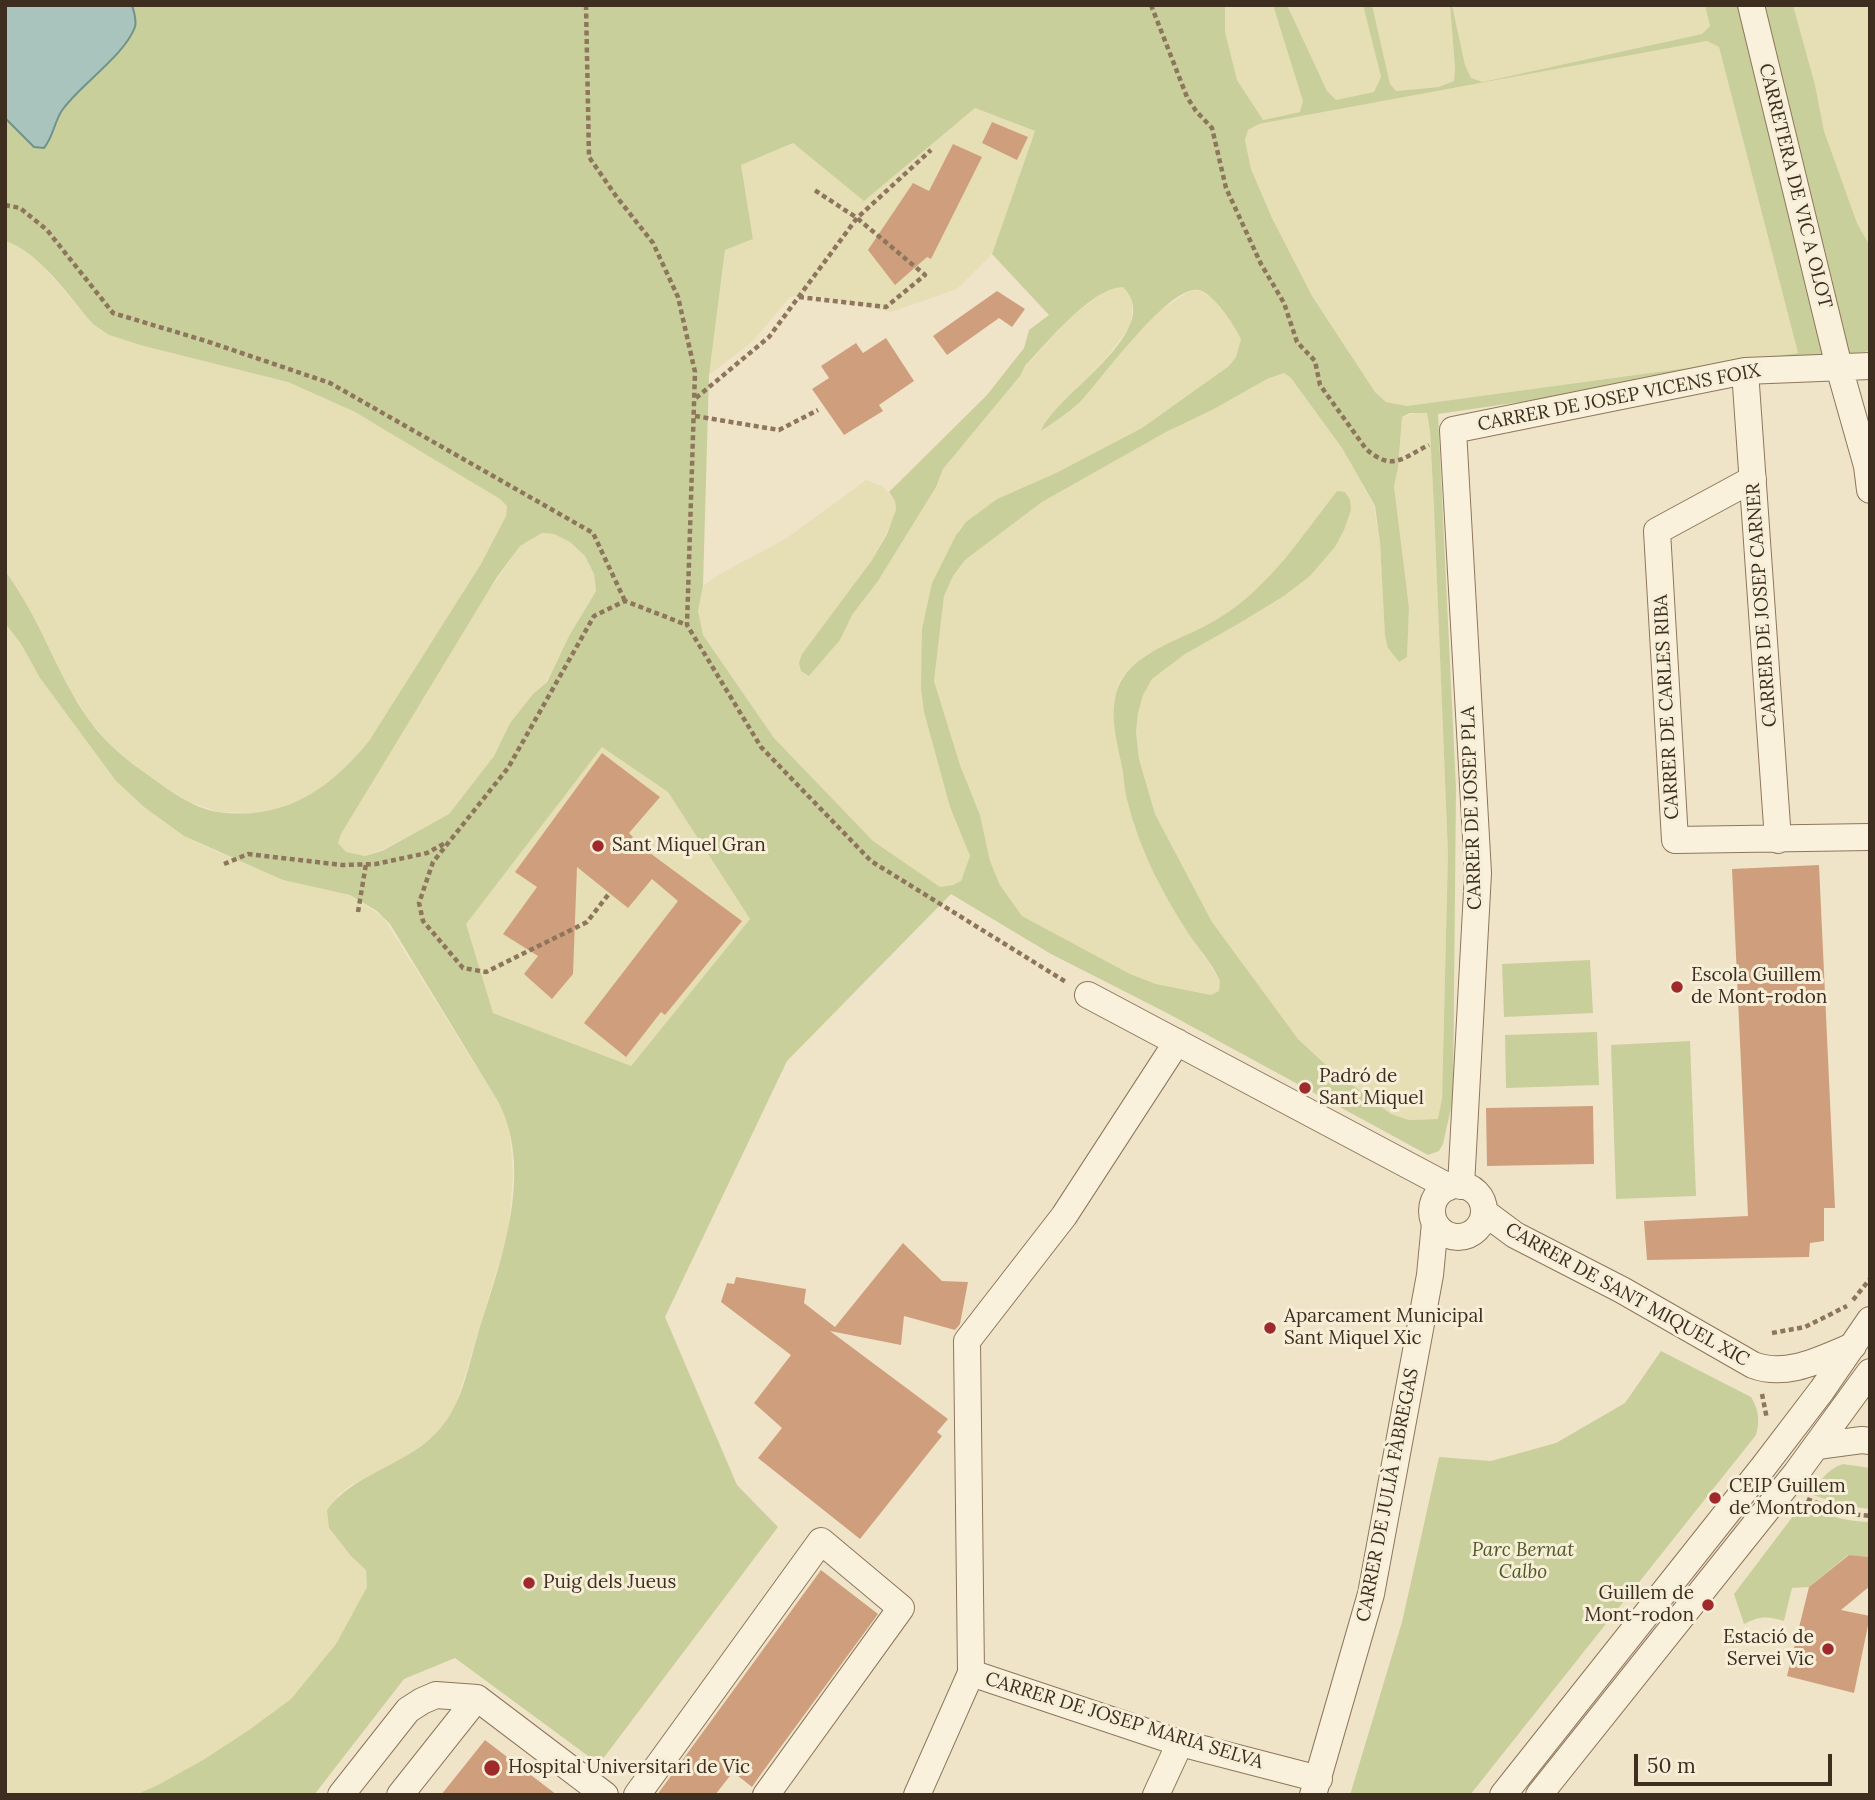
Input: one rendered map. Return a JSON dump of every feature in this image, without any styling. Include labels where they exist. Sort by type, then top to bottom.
[{"type":"street","name":"CARRETERA DE VIC A OLOT","points":[[1751,5],[1839,368],[1867,466],[1870,490]]},
{"type":"street","name":"CARRER DE JOSEP VICENS FOIX","points":[[1453,434],[1745,371],[1870,366]]},
{"type":"street","name":"CARRER DE JOSEP CARNER","points":[[1745,371],[1778,840]]},
{"type":"street","name":"CARRER DE JOSEP PLA","points":[[1453,434],[1478,873],[1455,1186]]},
{"type":"street","name":"CARRER DE CARLES RIBA","points":[[1753,479],[1657,531],[1675,840],[1870,837]]},
{"type":"street","points":[[1087,995],[1401,1164],[1478,1194],[1484,1212],[1482,1221],[1430,1275]]},
{"type":"street","points":[[917,1795],[971,1673],[967,1341],[1064,1216],[1177,1042]]},
{"type":"street","points":[[1401,1164],[1441,1230],[1450,1236],[1468,1235]]},
{"type":"street","points":[[1434,1216],[1438,1196],[1455,1186]]},
{"type":"street","name":"CARRER DE SANT MIQUEL XIC","points":[[1484,1212],[1515,1235],[1622,1290],[1766,1370],[1796,1368],[1853,1346]]},
{"type":"street","name":"CARRER DE JULIÀ FÀBREGAS","points":[[1316,1787],[1371,1594],[1430,1275],[1434,1216]]},
{"type":"street","points":[[1503,1795],[1764,1466],[1822,1390],[1870,1320]]},
{"type":"street","points":[[1539,1795],[1817,1446],[1870,1371]]},
{"type":"street","points":[[1817,1446],[1870,1441]]},
{"type":"street","points":[[636,1795],[821,1541],[901,1608],[766,1795]]},
{"type":"street","name":"CARRER DE JOSEP MARIA SELVA","points":[[971,1673],[1316,1787]]},
{"type":"street","points":[[341,1795],[408,1710],[436,1695],[477,1698],[605,1795]]},
{"type":"street","points":[[400,1795],[477,1698]]},
{"type":"street","points":[[1156,1795],[1180,1742]]},
{"type":"path","points":[[586,5],[589,157],[653,243],[678,297],[695,372],[687,625],[761,747],[871,861],[1087,995]]},
{"type":"path","points":[[1150,5],[1187,97],[1212,128],[1226,188],[1261,264],[1284,303],[1297,342],[1315,361],[1320,385],[1366,449],[1387,462],[1398,462],[1453,434]]},
{"type":"path","points":[[695,399],[769,337],[857,218],[931,150]]},
{"type":"path","points":[[798,297],[886,307],[925,275],[857,218],[813,189]]},
{"type":"path","points":[[5,205],[20,208],[47,230],[113,313],[330,383],[593,533],[625,601],[687,625]]},
{"type":"path","points":[[695,416],[779,430],[818,410]]},
{"type":"path","points":[[608,895],[587,922],[486,972],[463,968],[423,921],[419,903],[433,862],[508,768],[594,616],[625,601]]},
{"type":"path","points":[[224,864],[248,854],[342,865],[376,864],[427,853],[451,840]]},
{"type":"path","points":[[358,912],[366,864]]},
{"type":"path","points":[[1772,1333],[1805,1327],[1847,1306],[1870,1279]]},
{"type":"path","name":"CARRER DE SANT MIQUEL XIC","points":[[1760,1388],[1767,1428]]},
{"type":"path","points":[[1804,1497],[1842,1513],[1870,1516]]},
{"type":"shaded area","points":[[1225,5],[1273,5],[1304,101],[1300,112],[1262,120],[1237,80],[1225,32]]},
{"type":"shaded area","points":[[1287,5],[1363,5],[1381,78],[1375,92],[1336,100],[1327,91]]},
{"type":"shaded area","points":[[1372,5],[1450,5],[1454,81],[1439,87],[1396,91],[1390,84]]},
{"type":"shaded area","points":[[1452,5],[1705,5],[1710,26],[1702,34],[1494,80],[1707,41],[1719,47],[1798,353],[1407,406],[1386,402],[1375,392],[1312,296],[1272,218],[1251,169],[1245,140],[1248,130],[1259,124],[1483,82],[1471,78],[1465,65]]},
{"type":"shaded area","points":[[1793,5],[1870,5],[1870,246],[1857,223],[1824,131],[1815,85]]},
{"type":"shaded area","points":[[975,108],[1035,131],[992,254],[957,289],[891,312],[806,294],[790,297],[753,341],[709,375],[725,250],[753,239],[741,165],[793,143],[864,200]]},
{"type":"shaded area","points":[[5,241],[17,245],[40,263],[93,324],[109,335],[288,382],[355,412],[500,499],[507,506],[506,516],[482,564],[369,741],[350,764],[314,794],[277,810],[258,813],[218,812],[190,802],[159,784],[113,748],[89,720],[69,688],[20,592],[5,571]]},
{"type":"shaded area","points":[[1123,286],[1133,301],[1130,327],[1105,359],[1050,416],[1042,431],[1079,402],[1158,312],[1190,291],[1199,290],[1214,300],[1241,338],[1239,348],[1229,366],[1142,428],[1056,473],[997,499],[960,528],[932,583],[921,689],[924,712],[950,807],[970,856],[961,881],[940,887],[873,841],[774,738],[703,635],[698,611],[703,586],[718,575],[787,538],[866,480],[882,486],[895,501],[894,518],[872,560],[802,654],[809,676],[840,640],[852,615],[878,581],[936,487],[943,469],[1025,367],[1073,315],[1104,292]]},
{"type":"shaded area","points":[[1284,373],[1291,378],[1342,448],[1374,506],[1380,542],[1385,636],[1388,648],[1399,662],[1407,657],[1409,608],[1394,486],[1402,417],[1427,413],[1434,508],[1448,854],[1442,1099],[1439,1119],[1409,1120],[1391,1114],[1326,1065],[1298,1039],[1212,922],[1155,814],[1139,759],[1136,732],[1138,713],[1142,695],[1152,679],[1185,654],[1284,596],[1310,576],[1335,547],[1351,510],[1337,491],[1310,529],[1259,589],[1217,620],[1146,655],[1124,675],[1114,701],[1117,744],[1134,826],[1165,895],[1220,981],[1219,991],[1211,995],[1156,984],[1130,974],[1022,916],[1000,885],[990,861],[980,815],[960,765],[934,681],[944,596],[953,576],[965,560],[1042,502],[1166,432],[1267,379]]},
{"type":"shaded area","points":[[542,533],[554,534],[570,542],[585,556],[594,574],[596,591],[546,682],[510,723],[494,756],[449,814],[382,850],[365,856],[345,852],[338,843],[341,834],[488,592],[520,546]]},
{"type":"shaded area","points":[[5,623],[21,644],[40,678],[116,781],[144,807],[184,836],[217,852],[283,880],[350,895],[383,917],[499,1103],[507,1119],[510,1136],[513,1175],[508,1233],[456,1405],[434,1436],[403,1459],[351,1485],[338,1495],[329,1528],[351,1556],[366,1569],[367,1587],[336,1644],[291,1699],[203,1760],[135,1795],[5,1795]]},
{"type":"shaded area","points":[[602,746],[668,792],[750,919],[631,1066],[493,1013],[465,924]]},
{"type":"green space","points":[[132,5],[1225,5],[1225,32],[1237,80],[1263,120],[1300,112],[1303,101],[1273,5],[1287,5],[1327,91],[1336,100],[1374,92],[1381,77],[1363,5],[1372,5],[1390,84],[1396,91],[1439,87],[1454,81],[1450,5],[1465,65],[1471,78],[1483,82],[1702,34],[1710,26],[1705,5],[1793,5],[1815,85],[1824,131],[1857,223],[1870,246],[1870,351],[1438,414],[1456,788],[1453,1099],[1439,1151],[1428,1155],[1167,1013],[1051,954],[951,894],[787,1061],[665,1317],[737,1485],[778,1527],[599,1764],[455,1658],[404,1679],[314,1795],[135,1795],[203,1760],[291,1699],[336,1644],[367,1587],[366,1570],[329,1528],[327,1510],[351,1487],[422,1445],[435,1434],[451,1413],[466,1376],[503,1251],[514,1190],[514,1160],[509,1131],[499,1103],[390,924],[377,911],[350,895],[283,880],[184,836],[144,807],[116,781],[40,678],[21,644],[5,623],[5,571],[28,607],[77,702],[110,744],[167,788],[201,807],[242,814],[264,812],[303,798],[321,787],[338,774],[369,741],[481,564],[506,516],[507,506],[500,499],[355,412],[288,382],[109,335],[93,324],[42,265],[18,246],[5,241],[5,118],[44,148],[63,109],[112,60],[129,38],[135,22]],"holes":[[[1707,41],[1719,47],[1798,353],[1407,406],[1386,402],[1375,392],[1312,296],[1272,218],[1251,169],[1245,140],[1248,130],[1259,124]],[[975,108],[1035,131],[992,254],[1049,315],[1029,330],[1024,348],[987,395],[889,492],[895,501],[896,510],[887,534],[872,560],[802,654],[799,663],[801,671],[809,676],[840,640],[852,615],[878,581],[936,487],[943,469],[1020,376],[1025,366],[1084,306],[1111,289],[1123,287],[1133,304],[1131,323],[1104,362],[1050,416],[1041,431],[1080,402],[1154,317],[1186,292],[1199,290],[1211,297],[1229,318],[1241,339],[1236,357],[1229,366],[1142,428],[1056,473],[997,499],[966,522],[956,535],[932,583],[922,629],[921,689],[924,712],[950,807],[970,856],[961,881],[940,887],[873,841],[774,738],[703,635],[698,611],[703,586],[709,375],[725,250],[753,239],[741,165],[793,143],[864,201]],[[1284,373],[1291,378],[1342,448],[1375,506],[1380,542],[1385,636],[1388,648],[1399,662],[1407,657],[1409,608],[1394,486],[1402,417],[1410,413],[1427,413],[1434,508],[1448,854],[1442,1099],[1438,1119],[1409,1120],[1391,1114],[1326,1065],[1298,1039],[1212,922],[1155,814],[1139,759],[1136,732],[1138,713],[1143,695],[1152,679],[1185,654],[1284,596],[1310,576],[1335,547],[1344,530],[1351,510],[1350,500],[1345,492],[1337,491],[1284,560],[1254,592],[1219,618],[1141,659],[1123,677],[1118,688],[1114,724],[1127,798],[1138,836],[1168,899],[1220,981],[1219,991],[1211,995],[1156,984],[1130,974],[1022,916],[1000,885],[990,861],[980,815],[960,765],[934,681],[944,596],[953,576],[965,560],[1042,502],[1166,432],[1267,379]],[[542,533],[554,534],[570,542],[585,556],[594,574],[596,591],[569,636],[547,682],[533,694],[510,723],[494,756],[449,814],[382,851],[365,856],[346,852],[338,843],[341,834],[497,577],[520,546]],[[602,747],[668,792],[750,919],[631,1066],[493,1013],[466,924]]]},
{"type":"green space","points":[[1590,960],[1593,1013],[1504,1017],[1502,964]]},
{"type":"green space","points":[[1597,1032],[1599,1085],[1506,1088],[1505,1035]]},
{"type":"green space","points":[[1690,1041],[1696,1196],[1616,1199],[1611,1045]]},
{"type":"green space","name":"Parc Bernat Calbo","points":[[1661,1351],[1751,1397],[1758,1416],[1756,1435],[1470,1795],[1350,1795],[1402,1622],[1439,1457],[1491,1461],[1556,1443],[1625,1403]]},
{"type":"green space","points":[[1843,1464],[1870,1468],[1870,1509],[1846,1506],[1810,1494],[1828,1473]]},
{"type":"green space","points":[[1803,1503],[1835,1517],[1870,1522],[1870,1557],[1848,1555],[1809,1587],[1792,1588],[1784,1621],[1764,1618],[1744,1624],[1734,1594]]},
{"type":"water","points":[[5,5],[132,5],[136,22],[129,38],[122,49],[63,109],[44,148],[34,147],[5,118]]},
{"type":"building","points":[[992,122],[1028,137],[1017,160],[982,143]]},
{"type":"building","points":[[953,144],[982,157],[931,259],[927,257],[895,285],[868,250],[913,183],[929,191]]},
{"type":"building","points":[[997,291],[1025,309],[1012,327],[999,318],[947,355],[933,336]]},
{"type":"building","points":[[886,338],[914,381],[879,405],[883,411],[844,435],[812,389],[829,378],[821,366],[856,343],[863,353]]},
{"type":"building","points":[[602,753],[660,797],[629,833],[633,837],[631,839],[742,921],[665,1015],[661,1012],[626,1057],[584,1023],[678,901],[652,879],[628,908],[577,867],[573,974],[552,999],[524,974],[538,956],[503,934],[537,887],[515,872]]},
{"type":"building","points":[[1819,865],[1835,1208],[1824,1208],[1824,1241],[1810,1243],[1809,1257],[1647,1260],[1644,1221],[1748,1216],[1732,869]]},
{"type":"building","points":[[1593,1106],[1594,1164],[1487,1166],[1486,1108]]},
{"type":"building","points":[[903,1243],[942,1281],[968,1282],[960,1324],[955,1330],[904,1316],[901,1345],[830,1331],[948,1419],[937,1432],[942,1436],[860,1539],[758,1458],[782,1428],[754,1403],[791,1355],[721,1302],[727,1283],[734,1284],[736,1277],[806,1289],[804,1303],[835,1327]]},
{"type":"building","name":"Estació de Servei Vic","points":[[1849,1555],[1870,1557],[1870,1586],[1841,1610],[1870,1616],[1854,1693],[1787,1676],[1809,1587]]},
{"type":"building","points":[[821,1570],[878,1614],[752,1787],[733,1772],[715,1795],[657,1795]]},
{"type":"building","name":"Hospital Universitari de Vic","points":[[485,1740],[557,1795],[441,1795]]},
{"type":"place","name":"Sant Miquel Gran","points":[[598,846]]},
{"type":"place","name":"Escola Guillem de Mont-rodon","points":[[1677,987]]},
{"type":"place","name":"Padró de Sant Miquel","points":[[1305,1088]]},
{"type":"place","name":"Aparcament Municipal Sant Miquel Xic","points":[[1270,1328]]},
{"type":"place","name":"CEIP Guillem de Montrodon","points":[[1715,1498]]},
{"type":"place","name":"Puig dels Jueus","points":[[529,1583]]},
{"type":"place","name":"Guillem de Mont-rodon","points":[[1708,1605]]},
{"type":"place","name":"Estació de Servei Vic","points":[[1828,1649]]},
{"type":"place","name":"Hospital Universitari de Vic","points":[[492,1768]]}]
